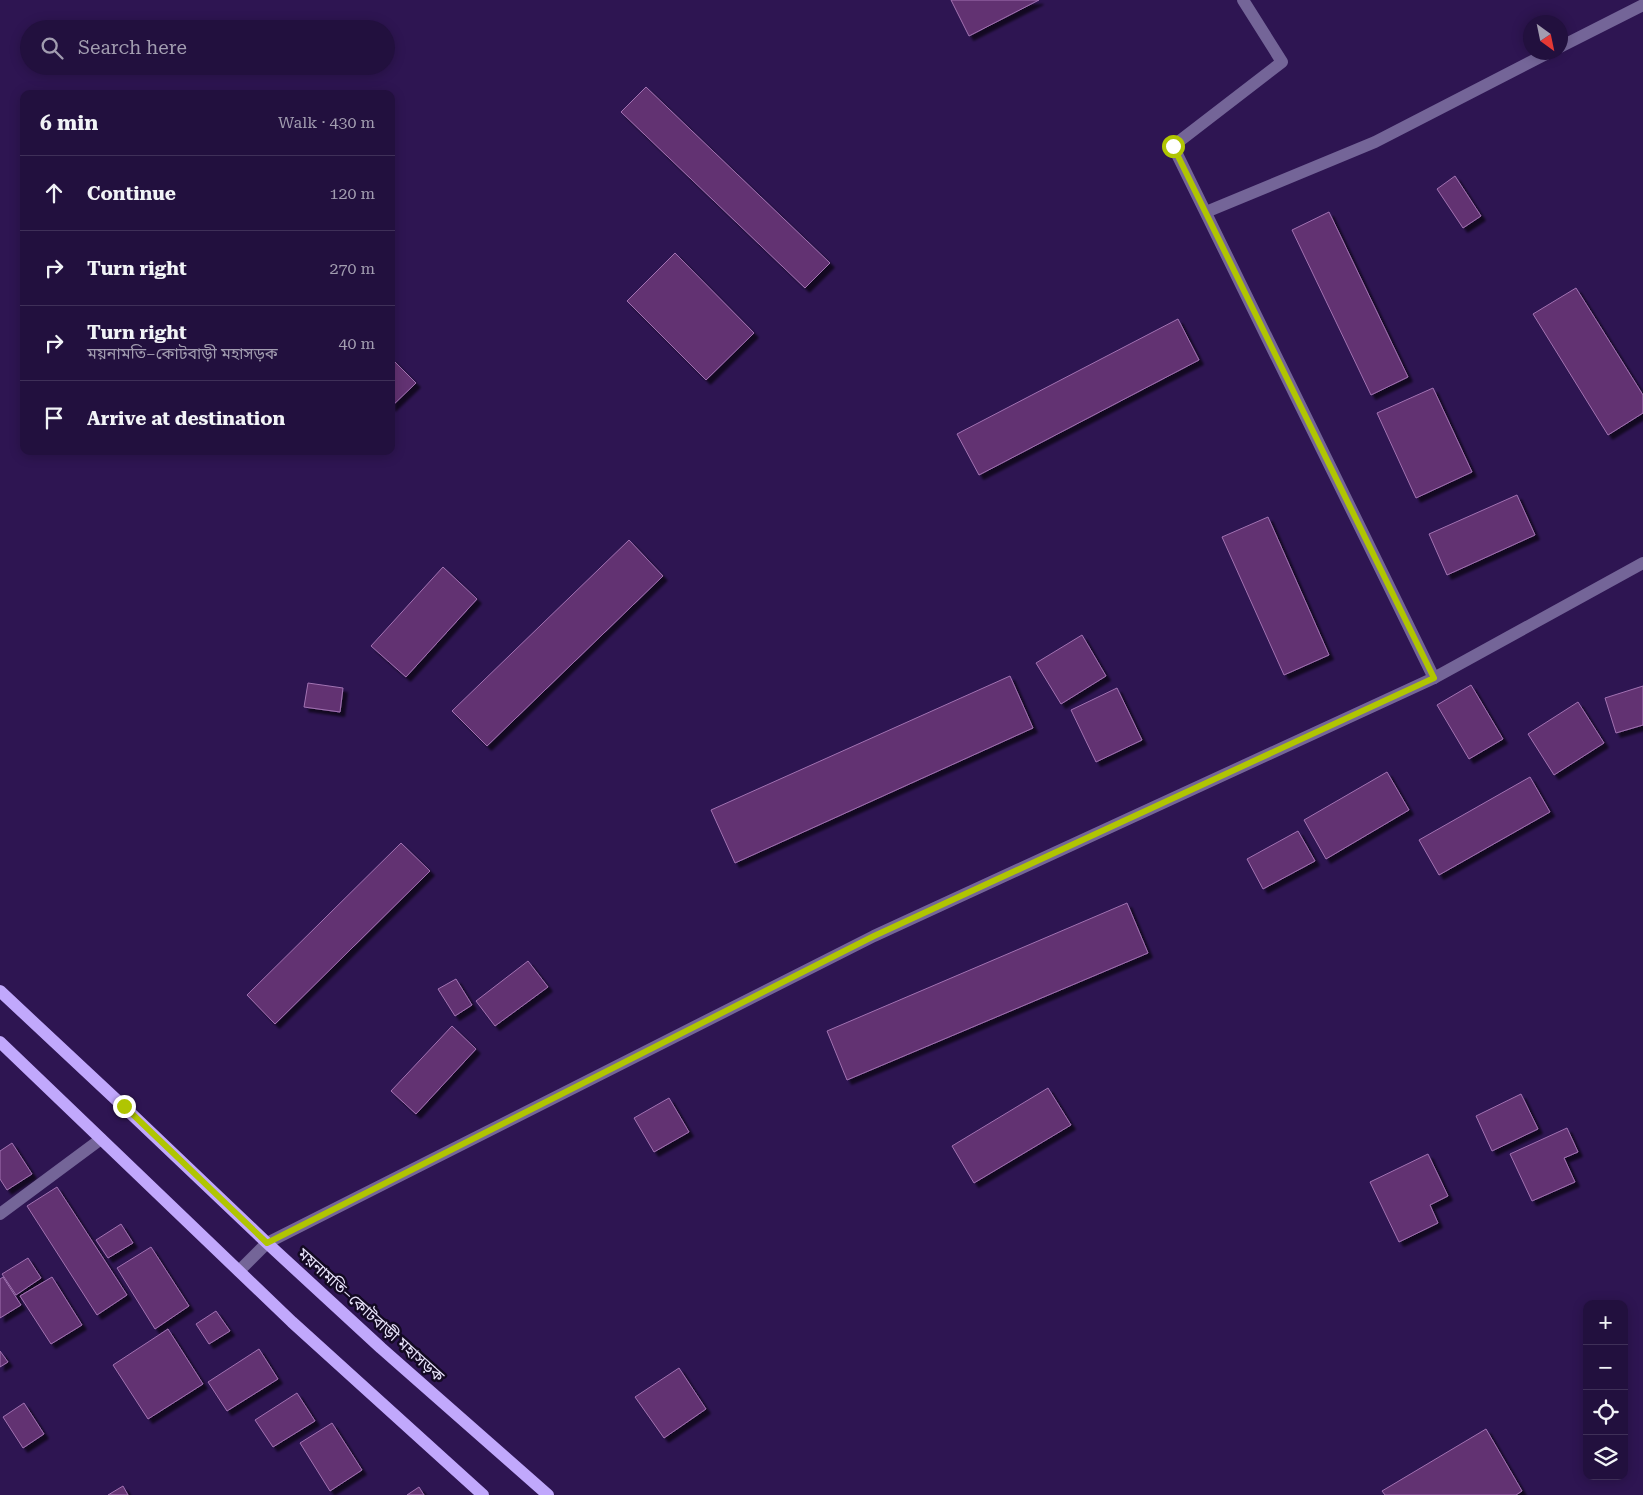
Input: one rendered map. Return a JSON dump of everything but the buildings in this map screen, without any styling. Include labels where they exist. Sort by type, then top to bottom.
[{"type":"main road","name":"ময়নামতি–কোটবাড়ী মহাসড়ক","points":[[0,991],[381,1348],[548,1495]]},
{"type":"main road","points":[[0,1042],[292,1322],[483,1495]]},
{"type":"street","points":[[1243,0],[1282,62],[1173,146],[1434,678]]},
{"type":"street","points":[[1568,43],[1643,5]]},
{"type":"street","points":[[1206,212],[1375,142],[1534,60]]},
{"type":"street","points":[[239,1271],[267,1243],[874,936],[1434,678],[1643,563]]},
{"type":"street","points":[[0,1214],[101,1139]]},
{"type":"route","points":[[124,1106],[267,1243],[874,936],[1434,678],[1173,146]]}]
